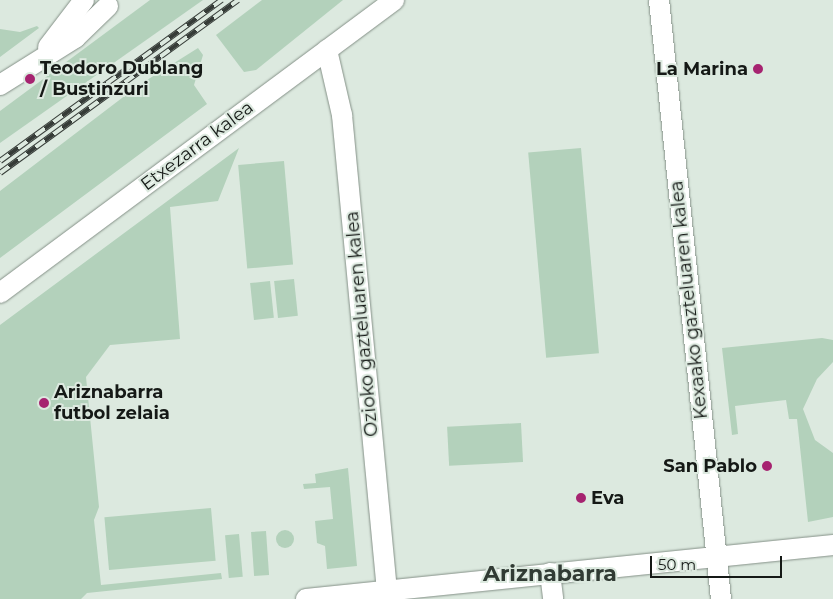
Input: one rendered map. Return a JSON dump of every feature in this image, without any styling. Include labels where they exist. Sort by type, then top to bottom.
[{"type":"street","points":[[38,58],[84,0]]},
{"type":"street","name":"Etxezarra kalea","points":[[0,293],[394,0]]},
{"type":"street","name":"Kexaako gazteluaren kalea","points":[[659,0],[720,599]]},
{"type":"street","points":[[0,86],[38,58],[75,38],[106,2]]},
{"type":"street","name":"Ozioko gazteluaren kalea","points":[[327,50],[342,114],[388,595]]},
{"type":"street","points":[[306,599],[388,595],[550,573],[833,545]]},
{"type":"street","points":[[550,573],[553,599]]},
{"type":"green space","points":[[150,0],[203,0],[0,143],[0,111]]},
{"type":"green space","points":[[262,0],[343,0],[256,70],[244,72],[216,35]]},
{"type":"green space","points":[[37,26],[39,28],[0,57],[0,29],[20,32]]},
{"type":"green space","points":[[198,48],[203,55],[194,85],[207,104],[0,258],[0,191],[139,85]]},
{"type":"green space","name":"Ariznabarra futbol zelaia","points":[[239,148],[218,201],[170,207],[180,339],[110,345],[86,377],[99,507],[94,520],[101,585],[221,573],[222,579],[87,593],[81,599],[0,599],[0,325]]},
{"type":"green space","points":[[581,148],[599,353],[546,358],[528,153]]},
{"type":"green space","points":[[284,161],[293,265],[247,269],[238,165]]},
{"type":"green space","points":[[294,279],[298,316],[278,318],[274,281]]},
{"type":"green space","points":[[270,281],[274,318],[254,320],[250,283]]},
{"type":"green space","points":[[822,338],[833,340],[833,362],[817,379],[803,409],[815,440],[833,453],[833,517],[808,522],[797,419],[789,419],[786,400],[735,406],[738,434],[732,435],[722,348]]},
{"type":"green space","points":[[521,423],[523,462],[449,466],[447,427]]},
{"type":"green space","points":[[348,468],[357,566],[327,569],[325,546],[317,543],[315,521],[333,519],[330,487],[304,489],[303,484],[316,483],[315,474]]},
{"type":"green space","points":[[211,508],[216,561],[109,570],[104,517]]},
{"type":"green space","points":[[285,530],[291,533],[294,539],[291,545],[285,548],[279,545],[276,539],[279,533]]},
{"type":"green space","points":[[266,531],[269,575],[254,576],[251,532]]},
{"type":"green space","points":[[239,534],[243,577],[229,578],[225,535]]},
{"type":"railway","points":[[0,161],[222,0]]},
{"type":"railway","points":[[0,173],[238,0]]},
{"type":"place","name":"La Marina","points":[[758,69]]},
{"type":"place","name":"Teodoro Dublang / Bustinzuri","points":[[30,79]]},
{"type":"place","name":"Ariznabarra futbol zelaia","points":[[44,403]]},
{"type":"place","name":"San Pablo","points":[[767,466]]},
{"type":"place","name":"Eva","points":[[581,498]]},
{"type":"district","name":"Ariznabarra","points":[[550,574]]}]
